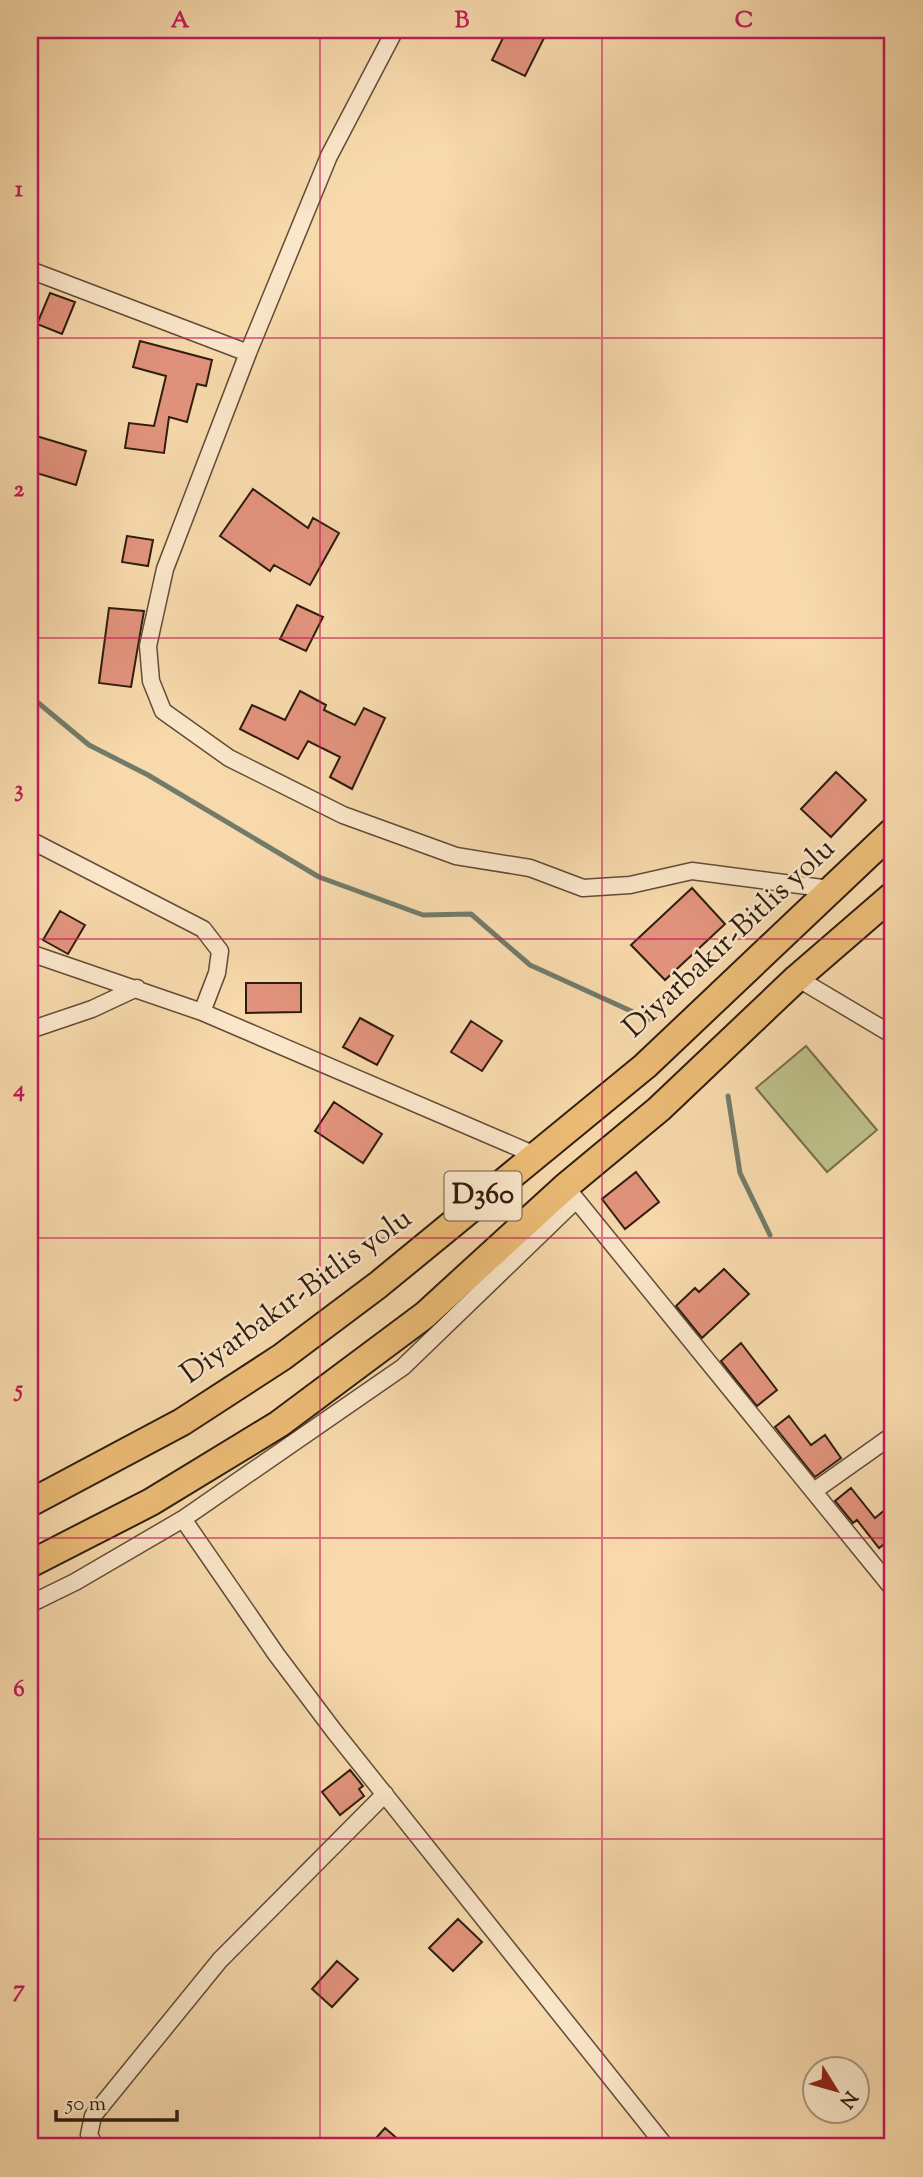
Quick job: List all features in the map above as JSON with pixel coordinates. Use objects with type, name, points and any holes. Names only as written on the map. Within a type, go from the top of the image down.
[{"type":"highway","name":"Diyarbakır-Bitlis yolu","points":[[30,1503],[182,1422],[282,1357],[378,1285],[533,1154],[645,1066],[893,831]]},
{"type":"highway","name":"D360","points":[[30,1564],[151,1502],[279,1424],[425,1315],[570,1193],[797,978],[893,895]]},
{"type":"street","points":[[395,30],[329,156],[248,353],[165,569],[148,646],[151,681],[163,711],[229,758],[342,815],[456,856],[530,868],[583,888],[630,885],[692,871],[830,889]]},
{"type":"street","points":[[30,270],[248,353]]},
{"type":"street","points":[[30,840],[203,929],[220,951],[217,973],[202,1012]]},
{"type":"street","points":[[30,953],[202,1012],[533,1154]]},
{"type":"street","points":[[797,978],[893,1035]]},
{"type":"street","points":[[30,1030],[92,1009],[137,988]]},
{"type":"street","points":[[30,1604],[75,1582],[183,1519],[403,1367],[570,1193],[893,1589]]},
{"type":"street","points":[[814,1491],[893,1434]]},
{"type":"street","points":[[183,1519],[276,1654],[666,2147]]},
{"type":"street","points":[[96,2147],[89,2135],[93,2116],[212,1969],[385,1794]]},
{"type":"green space","points":[[806,1046],[877,1130],[827,1172],[756,1088]]},
{"type":"building","points":[[507,30],[548,30],[525,76],[492,60]]},
{"type":"building","points":[[50,293],[75,302],[62,334],[37,324]]},
{"type":"building","points":[[140,341],[212,360],[206,386],[197,384],[187,422],[169,417],[164,453],[125,448],[129,423],[154,426],[166,376],[133,367]]},
{"type":"building","points":[[33,435],[86,451],[76,485],[30,471]]},
{"type":"building","points":[[253,489],[308,528],[313,518],[339,533],[310,585],[274,565],[270,571],[220,536]]},
{"type":"building","points":[[127,536],[153,540],[148,566],[122,562]]},
{"type":"building","points":[[297,605],[323,617],[306,651],[280,639]]},
{"type":"building","points":[[109,608],[144,611],[131,687],[99,683]]},
{"type":"building","points":[[300,691],[326,705],[324,710],[355,725],[364,708],[385,718],[352,789],[330,777],[340,757],[308,741],[298,759],[240,729],[252,705],[285,720]]},
{"type":"building","points":[[836,772],[866,800],[831,837],[801,809]]},
{"type":"building","points":[[692,888],[725,924],[665,980],[631,945]]},
{"type":"building","points":[[60,911],[85,925],[68,954],[43,940]]},
{"type":"building","points":[[246,983],[301,983],[301,1012],[246,1013]]},
{"type":"building","points":[[360,1018],[393,1036],[377,1065],[343,1047]]},
{"type":"building","points":[[471,1021],[502,1041],[482,1071],[451,1052]]},
{"type":"building","points":[[334,1102],[382,1134],[363,1163],[315,1131]]},
{"type":"building","points":[[636,1172],[659,1202],[625,1229],[602,1199]]},
{"type":"building","points":[[724,1269],[749,1294],[702,1338],[676,1306],[695,1288],[699,1292]]},
{"type":"building","points":[[741,1343],[777,1390],[757,1406],[721,1361]]},
{"type":"building","points":[[789,1416],[811,1445],[825,1435],[841,1458],[815,1477],[775,1427]]},
{"type":"building","points":[[851,1488],[875,1518],[886,1509],[893,1519],[893,1537],[879,1548],[857,1520],[853,1523],[835,1501]]},
{"type":"building","points":[[350,1770],[363,1786],[359,1789],[364,1796],[340,1815],[322,1792]]},
{"type":"building","points":[[458,1919],[482,1942],[453,1971],[429,1948]]},
{"type":"building","points":[[337,1961],[358,1979],[332,2007],[312,1989]]},
{"type":"building","points":[[385,2128],[407,2147],[368,2147]]},
{"type":"waterway","points":[[30,696],[89,745],[148,775],[319,877],[423,915],[471,914],[530,965],[653,1021]]},
{"type":"waterway","points":[[728,1096],[740,1173],[770,1235]]}]
